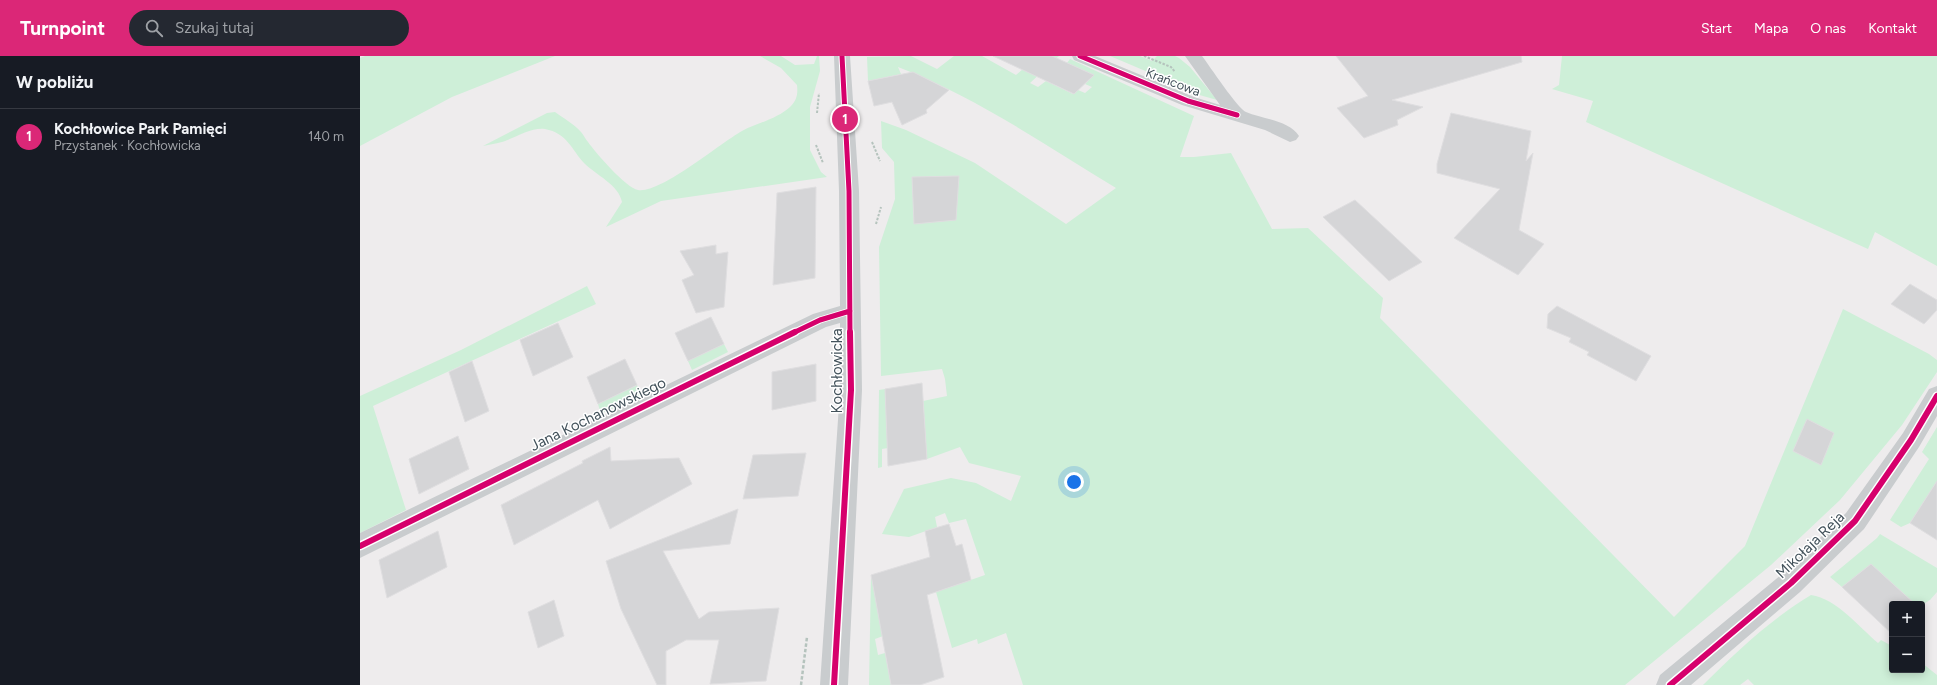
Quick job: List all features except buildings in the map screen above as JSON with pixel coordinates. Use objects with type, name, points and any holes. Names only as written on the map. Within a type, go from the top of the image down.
[{"type":"street","name":"Kochłowicka","points":[[834,685],[851,390],[849,191],[842,56]]},
{"type":"street","name":"Krańcowa","points":[[1080,56],[1188,101],[1237,114],[1272,126],[1290,136]]},
{"type":"street","points":[[1193,56],[1237,114]]},
{"type":"street","name":"Jana Kochanowskiego","points":[[360,546],[820,320],[850,311]]},
{"type":"street","name":"Mikołaja Reja","points":[[1670,685],[1791,583],[1855,521],[1911,440],[1937,396]]},
{"type":"green space","points":[[365,56],[555,56],[452,97],[360,146],[360,58]]},
{"type":"green space","points":[[760,56],[781,56],[795,65],[814,64],[817,56],[819,56],[820,71],[810,107],[810,150],[821,172],[827,177],[661,201],[606,227],[622,202],[620,196],[612,185],[584,163],[559,134],[545,129],[539,129],[498,143],[483,146],[547,113],[555,112],[582,133],[604,161],[626,183],[638,190],[648,189],[675,177],[742,131],[779,115],[790,107],[796,97],[797,85],[781,68]]},
{"type":"green space","points":[[911,56],[937,69],[954,56],[982,56],[1016,75],[1038,56],[1059,56],[1030,83],[1038,87],[1046,81],[1073,94],[1078,90],[1085,93],[1092,87],[1085,84],[1094,75],[1067,63],[1070,59],[1194,116],[1180,157],[1231,153],[1272,229],[1308,228],[1383,298],[1380,318],[1674,617],[1745,546],[1843,309],[1929,354],[1937,360],[1937,372],[1902,425],[1840,500],[1771,565],[1625,685],[1023,685],[1006,633],[978,644],[977,639],[952,648],[936,592],[985,575],[966,519],[949,523],[945,513],[935,517],[937,527],[909,537],[882,534],[904,489],[951,478],[976,483],[1011,501],[1021,476],[969,463],[960,447],[927,459],[923,401],[947,396],[942,369],[881,376],[879,247],[895,199],[894,162],[882,148],[881,121],[906,130],[975,163],[1066,224],[1116,188],[983,107],[927,79],[898,67],[901,74],[868,81],[867,57]]},
{"type":"green space","points":[[1110,56],[1140,56],[1152,61],[1157,56],[1175,56],[1190,67],[1217,100],[1182,90],[1162,78]]},
{"type":"green space","points":[[1562,56],[1937,56],[1937,266],[1875,232],[1868,249],[1586,122],[1593,101],[1552,89],[1559,85]]},
{"type":"green space","points":[[587,286],[596,304],[373,406],[406,510],[360,533],[360,396],[461,350]]},
{"type":"green space","points":[[724,344],[728,352],[692,370],[688,361]]},
{"type":"green space","points":[[637,385],[641,395],[601,414],[598,404]]},
{"type":"green space","points":[[885,389],[888,448],[882,449],[882,467],[878,468],[879,390]]},
{"type":"green space","points":[[1937,427],[1937,500],[1928,495],[1910,523],[1901,527],[1890,520],[1929,459],[1922,452]]},
{"type":"green space","points":[[1880,534],[1937,568],[1937,592],[1930,600],[1925,603],[1925,601],[1912,601],[1871,564],[1842,587],[1830,577]]},
{"type":"green space","points":[[871,575],[883,636],[875,639],[878,655],[885,653],[891,685],[869,685]]},
{"type":"green space","points":[[1811,595],[1830,602],[1847,614],[1878,643],[1881,640],[1889,644],[1889,673],[1925,673],[1925,665],[1937,675],[1937,685],[1754,685],[1748,679],[1740,685],[1703,685],[1754,637],[1796,604]]},
{"type":"cycle path","points":[[834,685],[851,390],[849,191],[842,56]]},
{"type":"cycle path","points":[[1080,56],[1188,101],[1237,115]]},
{"type":"cycle path","points":[[360,546],[820,320],[850,311]]},
{"type":"cycle path","points":[[1670,685],[1791,583],[1855,521],[1911,440],[1937,396]]},
{"type":"place","name":"Kochłowice Park Pamięci","points":[[845,119]]}]
